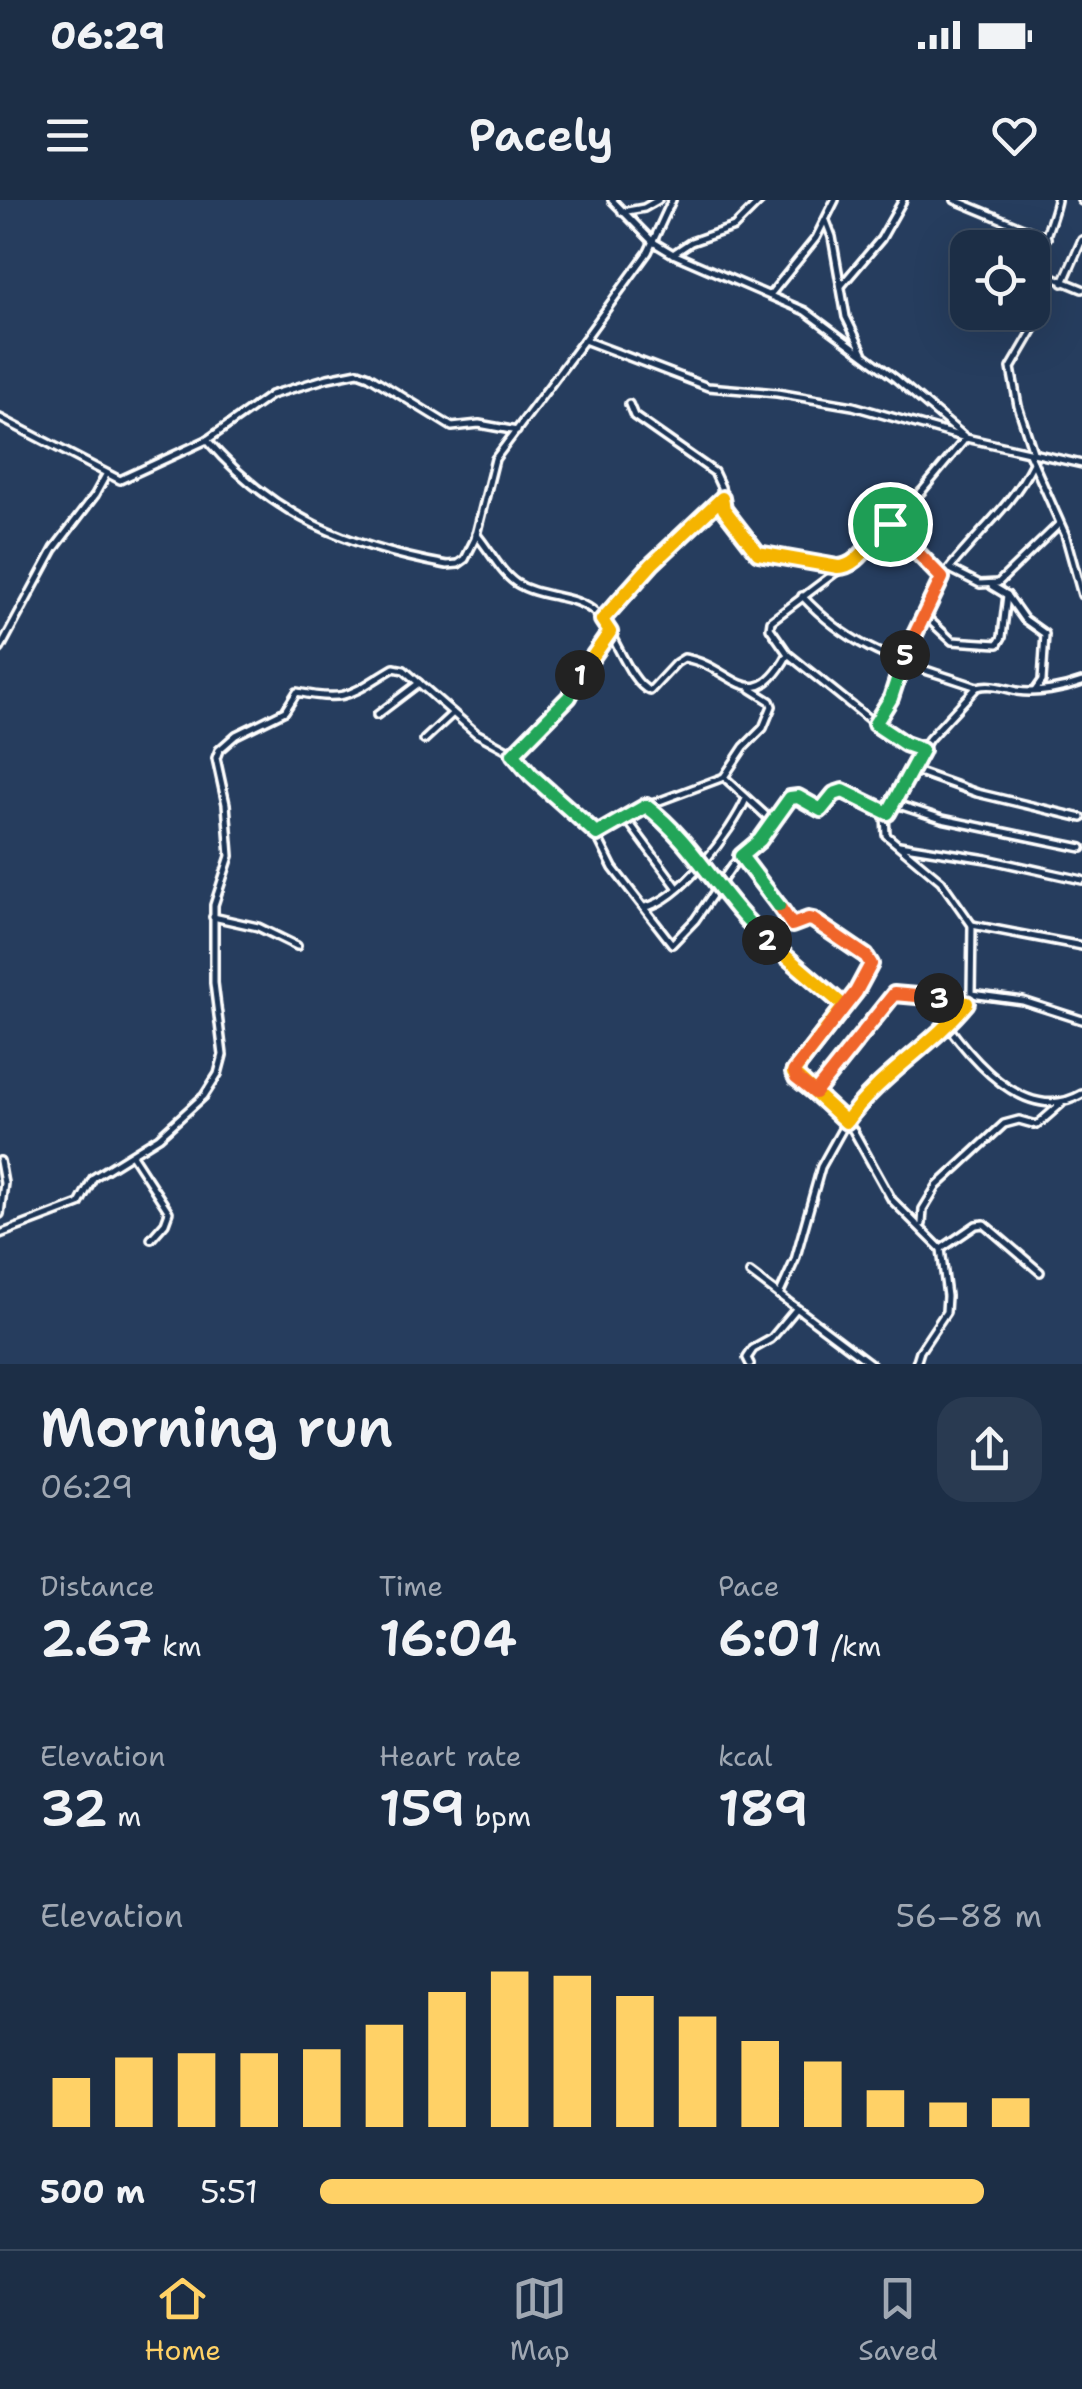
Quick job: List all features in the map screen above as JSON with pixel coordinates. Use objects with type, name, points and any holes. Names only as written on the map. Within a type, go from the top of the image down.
[{"type":"street","points":[[612,200],[654,242],[673,254],[805,310],[966,438]]},
{"type":"street","points":[[622,212],[644,208],[658,200]]},
{"type":"street","points":[[207,440],[222,458],[298,518],[367,545],[438,563],[458,564],[476,534],[495,459],[654,242],[672,200]]},
{"type":"street","points":[[673,254],[691,242],[734,227],[761,200]]},
{"type":"street","points":[[770,295],[826,221],[835,200]]},
{"type":"street","points":[[840,286],[880,238],[903,200]]},
{"type":"street","points":[[955,200],[1028,230]]},
{"type":"street","points":[[1049,230],[1057,200]]},
{"type":"street","points":[[826,221],[850,327],[864,355]]},
{"type":"street","points":[[1063,283],[1082,240]]},
{"type":"street","points":[[1050,277],[1082,290]]},
{"type":"street","points":[[1034,330],[1012,368],[1018,406],[1032,463],[1060,522],[1082,595]]},
{"type":"street","points":[[584,340],[708,387],[778,393],[854,406],[966,438],[1082,464]]},
{"type":"street","points":[[0,418],[106,474],[126,479],[207,440],[271,395],[358,372],[452,426],[479,424],[516,431]]},
{"type":"street","points":[[630,404],[634,416],[714,472],[720,481],[724,509],[758,553],[843,568]]},
{"type":"street","points":[[922,750],[875,724],[788,654],[770,624],[802,596],[856,560],[966,438]]},
{"type":"street","points":[[875,724],[891,698],[923,614],[942,578],[1010,499],[1032,463]]},
{"type":"street","points":[[0,649],[54,549],[106,474]]},
{"type":"street","points":[[602,620],[665,550],[722,498]]},
{"type":"street","points":[[991,586],[1011,572],[1060,522]]},
{"type":"street","points":[[890,524],[942,578]]},
{"type":"street","points":[[476,534],[519,585],[581,603],[602,620],[645,690],[655,688],[684,658],[714,668],[770,701],[771,710],[763,728],[744,747],[724,778],[646,806],[597,834]]},
{"type":"street","points":[[950,569],[1007,596],[1024,619],[1045,634],[1042,681],[1035,690]]},
{"type":"street","points":[[802,596],[840,632],[902,664],[977,687],[1062,689],[1082,682]]},
{"type":"street","points":[[923,614],[952,641],[998,644],[1007,596]]},
{"type":"street","points":[[513,754],[569,697],[577,678],[610,632]]},
{"type":"street","points":[[751,689],[774,674],[788,654]]},
{"type":"street","points":[[0,1234],[79,1204],[94,1178],[132,1155],[194,1106],[212,1086],[222,1065],[214,983],[213,917],[230,856],[226,804],[216,766],[219,750],[247,728],[285,711],[297,692],[338,698],[400,667],[483,738],[513,754],[597,834],[612,868],[672,944],[695,920],[741,856],[760,840],[794,797],[821,810],[834,794],[843,791],[885,814]]},
{"type":"street","points":[[378,715],[419,683]]},
{"type":"street","points":[[885,814],[890,812],[922,750],[977,687]]},
{"type":"street","points":[[424,740],[453,713]]},
{"type":"street","points":[[910,769],[977,793],[1082,818]]},
{"type":"street","points":[[724,778],[773,822]]},
{"type":"street","points":[[643,908],[659,903],[700,864],[732,828],[746,799]]},
{"type":"street","points":[[893,802],[942,819],[1082,848]]},
{"type":"street","points":[[646,806],[673,829],[752,928],[844,1006]]},
{"type":"street","points":[[778,1295],[794,1260],[821,1167],[846,1122],[877,1086],[947,1026],[971,994],[972,925],[941,880],[896,845],[884,828],[885,814]]},
{"type":"street","points":[[625,818],[677,887]]},
{"type":"street","points":[[896,845],[987,859],[1082,880]]},
{"type":"street","points":[[741,856],[792,925],[813,920],[870,960],[868,972],[794,1071],[796,1078],[846,1122],[860,1139],[892,1200],[941,1249],[948,1296],[946,1312],[920,1351],[916,1364]]},
{"type":"street","points":[[213,917],[258,927],[297,946]]},
{"type":"street","points":[[972,925],[1082,946]]},
{"type":"street","points":[[815,1093],[894,994],[967,1003]]},
{"type":"street","points":[[971,994],[1023,1001],[1082,1020]]},
{"type":"street","points":[[947,1026],[980,1064],[1015,1092],[1040,1104],[1061,1104]]},
{"type":"street","points":[[922,1227],[926,1204],[937,1186],[1008,1122],[1019,1120],[1034,1126],[1082,1091]]},
{"type":"street","points":[[132,1155],[169,1212],[152,1238]]},
{"type":"street","points":[[0,1162],[4,1182],[0,1214]]},
{"type":"street","points":[[941,1249],[982,1223],[1040,1272]]},
{"type":"street","points":[[750,1273],[871,1364]]},
{"type":"street","points":[[750,1364],[746,1358],[749,1352],[772,1339],[796,1309]]},
{"type":"route","points":[[890,524],[856,560],[847,567],[838,567],[761,555],[727,514],[722,498],[678,537],[602,620],[610,632],[577,678],[569,697],[513,754],[597,834],[646,806],[673,829],[741,917],[844,1006],[793,1073],[796,1078],[815,1093],[846,1122],[877,1086],[947,1026],[967,1003],[894,994],[815,1093],[802,1084],[796,1078],[794,1076],[793,1073],[795,1067],[844,1006],[856,992],[870,960],[813,920],[792,925],[741,856],[768,832],[790,798],[798,797],[821,810],[834,794],[843,791],[883,814],[890,812],[922,750],[875,724],[891,698],[928,602],[942,578],[890,524]]}]
